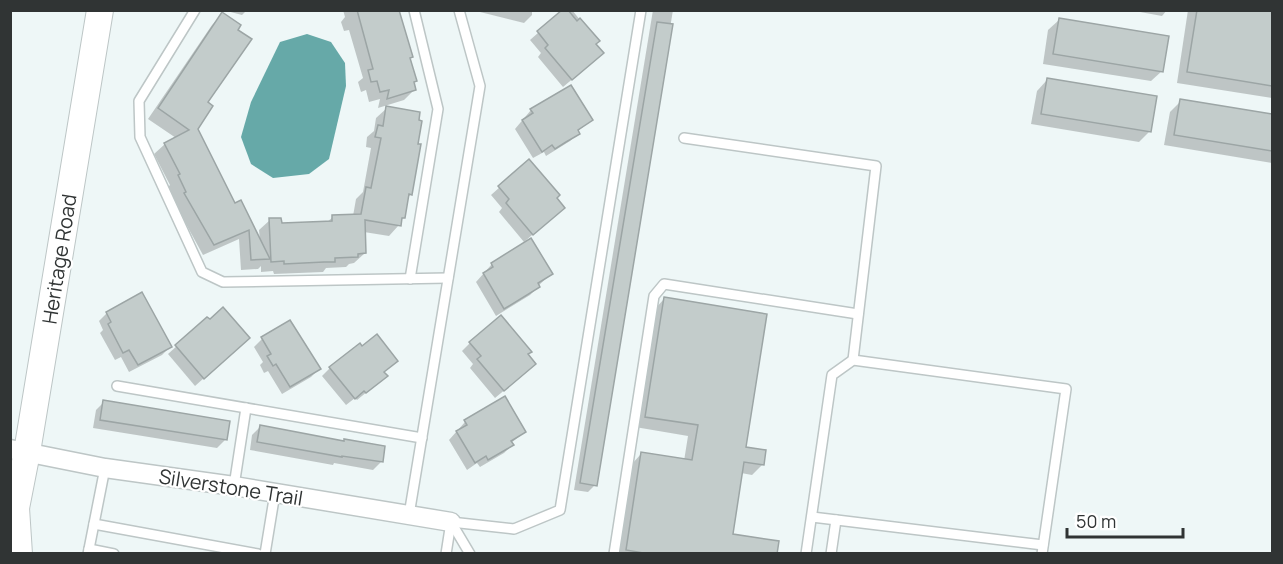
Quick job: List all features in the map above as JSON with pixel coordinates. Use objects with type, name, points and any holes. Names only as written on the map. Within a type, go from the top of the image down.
[{"type":"main road","name":"Heritage Road","points":[[19,554],[13,515],[19,450],[100,10]]},
{"type":"street","name":"Silverstone Trail","points":[[19,450],[105,468],[234,486],[451,522]]},
{"type":"lane","points":[[195,10],[139,101],[140,137],[201,272],[222,282],[448,278]]},
{"type":"lane","points":[[410,279],[438,109],[414,10]]},
{"type":"lane","points":[[409,515],[480,86],[459,10]]},
{"type":"lane","points":[[451,522],[514,529],[560,510],[641,10]]},
{"type":"lane","points":[[684,138],[876,166],[853,360]]},
{"type":"lane","points":[[614,554],[654,296],[664,284],[858,314]]},
{"type":"lane","points":[[806,554],[832,375],[853,360],[1066,389],[1042,549],[812,517]]},
{"type":"lane","points":[[117,386],[422,438]]},
{"type":"lane","points":[[234,486],[246,408]]},
{"type":"lane","points":[[105,468],[89,551],[114,554]]},
{"type":"lane","points":[[265,554],[275,493]]},
{"type":"lane","points":[[831,554],[836,520]]},
{"type":"lane","points":[[446,554],[451,522]]},
{"type":"lane","points":[[451,522],[470,554]]},
{"type":"lane","points":[[94,524],[258,554]]},
{"type":"water","points":[[307,34],[331,42],[345,63],[346,86],[329,159],[309,174],[273,178],[251,164],[241,137],[251,102],[280,42]]},
{"type":"building","points":[[357,10],[399,10],[413,57],[410,58],[417,81],[414,82],[416,90],[387,99],[389,90],[380,92],[377,81],[371,82],[368,70],[373,69]]},
{"type":"building","points":[[562,10],[568,10],[577,21],[580,18],[600,41],[596,44],[604,53],[572,80],[545,48],[548,45],[537,31]]},
{"type":"building","points":[[1197,10],[1272,10],[1272,86],[1187,72]]},
{"type":"building","points":[[222,12],[241,25],[238,30],[252,39],[208,102],[213,106],[198,129],[235,203],[241,200],[270,259],[251,260],[249,230],[214,245],[184,193],[186,192],[178,175],[180,174],[164,143],[189,130],[158,108]]},
{"type":"building","points":[[1059,18],[1169,36],[1163,72],[1053,54]]},
{"type":"building","points":[[657,22],[673,24],[597,486],[580,483]]},
{"type":"building","points":[[1047,78],[1157,96],[1151,132],[1041,114]]},
{"type":"building","points":[[571,85],[593,120],[578,130],[580,134],[555,149],[552,145],[542,152],[522,120],[533,113],[530,109]]},
{"type":"building","points":[[1180,99],[1272,114],[1272,151],[1174,135]]},
{"type":"building","points":[[386,106],[420,112],[419,120],[422,121],[418,144],[421,144],[412,195],[409,194],[405,218],[402,218],[401,226],[365,220],[366,253],[358,254],[358,257],[335,258],[335,262],[284,264],[284,261],[271,262],[269,218],[281,218],[282,223],[332,221],[332,215],[361,214],[366,187],[371,188],[381,138],[375,137],[378,125],[383,126]]},
{"type":"building","points":[[529,159],[560,195],[557,198],[565,208],[533,235],[506,203],[509,199],[498,186]]},
{"type":"building","points":[[531,238],[553,274],[538,283],[540,287],[504,309],[483,273],[493,267],[491,263]]},
{"type":"building","points":[[142,292],[172,347],[138,365],[129,350],[123,353],[108,324],[111,322],[106,312]]},
{"type":"building","points":[[664,297],[767,314],[746,447],[766,450],[764,465],[744,462],[733,534],[779,541],[777,554],[649,554],[626,550],[641,452],[692,460],[698,425],[645,417]]},
{"type":"building","points":[[223,307],[250,338],[204,379],[175,345],[207,317],[210,319]]},
{"type":"building","points":[[501,315],[532,352],[528,354],[536,364],[504,391],[477,359],[481,356],[469,342]]},
{"type":"building","points":[[290,320],[321,369],[290,387],[276,364],[273,366],[267,356],[271,354],[261,337]]},
{"type":"building","points":[[377,334],[398,361],[384,372],[388,376],[355,399],[329,367],[360,343],[362,346]]},
{"type":"building","points":[[505,396],[526,432],[511,441],[514,445],[488,460],[486,456],[475,463],[456,431],[467,425],[464,420]]},
{"type":"building","points":[[103,400],[230,421],[227,440],[100,420]]},
{"type":"building","points":[[260,425],[344,441],[344,439],[385,446],[383,462],[257,442]]}]
